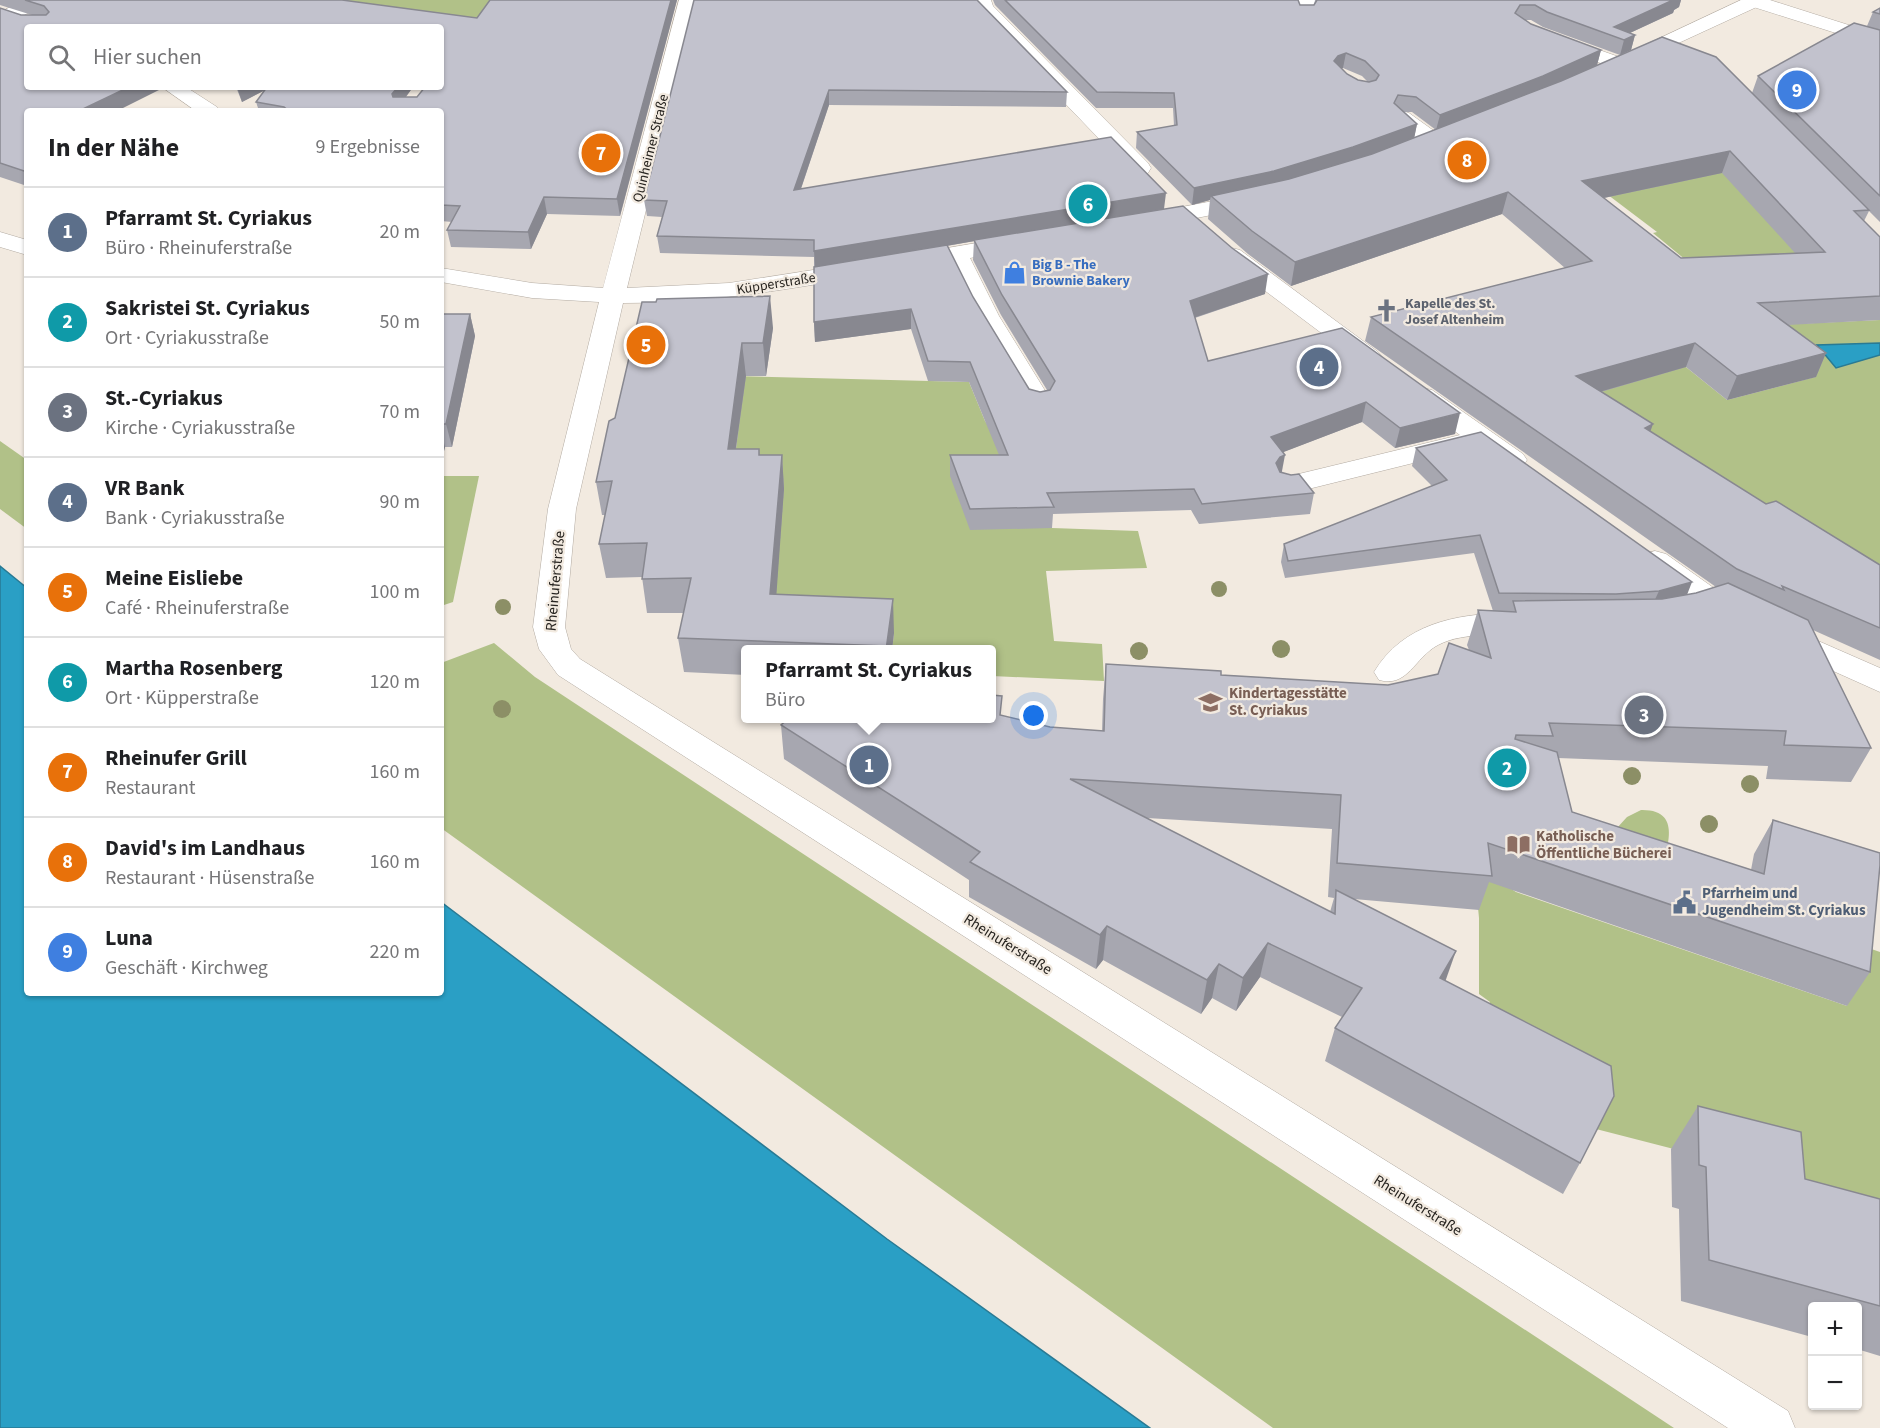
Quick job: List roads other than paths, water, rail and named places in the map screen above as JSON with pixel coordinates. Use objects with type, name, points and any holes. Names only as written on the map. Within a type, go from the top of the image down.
[{"type":"street","points":[[13,20],[37,0]]},
{"type":"street","name":"Quinheimer Straße","points":[[613,296],[688,0]]},
{"type":"street","points":[[982,0],[984,8],[1154,182]]},
{"type":"street","points":[[1599,74],[1664,45],[1753,0],[1880,41]]},
{"type":"street","points":[[1535,33],[1620,64]]},
{"type":"street","points":[[1664,45],[1692,57]]},
{"type":"street","points":[[177,90],[205,108]]},
{"type":"street","points":[[1402,117],[1433,141]]},
{"type":"street","points":[[1412,150],[1454,134]]},
{"type":"street","points":[[1128,224],[1178,206],[1277,195]]},
{"type":"street","points":[[1178,206],[1239,261],[1530,472]]},
{"type":"street","points":[[0,239],[24,247]]},
{"type":"street","name":"Küpperstraße","points":[[444,276],[484,285],[537,292],[613,296],[687,294],[756,287],[1035,240]]},
{"type":"street","points":[[955,254],[987,316],[1039,402]]},
{"type":"street","name":"Rheinuferstraße","points":[[613,296],[562,509],[549,627],[552,644],[559,657],[579,673],[1771,1428]]},
{"type":"street","points":[[1288,485],[1482,438]]},
{"type":"street","points":[[1637,548],[1714,603],[1880,681]]},
{"type":"street","points":[[1681,616],[1692,614],[1714,603]]},
{"type":"street","points":[[1390,672],[1408,652],[1432,635],[1486,623],[1544,624]]},
{"type":"water","points":[[1880,343],[1880,355],[1836,368],[1817,345]]},
{"type":"water","points":[[0,566],[24,586],[24,996],[444,996],[444,904],[887,1239],[1150,1428],[0,1428]]},
{"type":"place","name":"Luna","points":[[1797,90]]},
{"type":"place","name":"Rheinufer Grill","points":[[601,153]]},
{"type":"place","name":"David's im Landhaus","points":[[1467,160]]},
{"type":"place","name":"Martha Rosenberg","points":[[1088,204]]},
{"type":"place","name":"Big B - The Brownie Bakery","points":[[1014,272]]},
{"type":"place","name":"Kapelle des St. Josef Altenheim","points":[[1387,311]]},
{"type":"place","name":"Meine Eisliebe","points":[[646,345]]},
{"type":"place","name":"VR Bank","points":[[1319,367]]},
{"type":"place","name":"Kindertagesstätte St. Cyriakus","points":[[1211,702]]},
{"type":"place","name":"St.-Cyriakus","points":[[1644,715]]},
{"type":"place","name":"Pfarramt St. Cyriakus","points":[[869,765]]},
{"type":"place","name":"Sakristei St. Cyriakus","points":[[1507,768]]},
{"type":"place","name":"Katholische Öffentliche Bücherei","points":[[1518,845]]},
{"type":"place","name":"Pfarrheim und Jugendheim St. Cyriakus","points":[[1684,902]]}]
